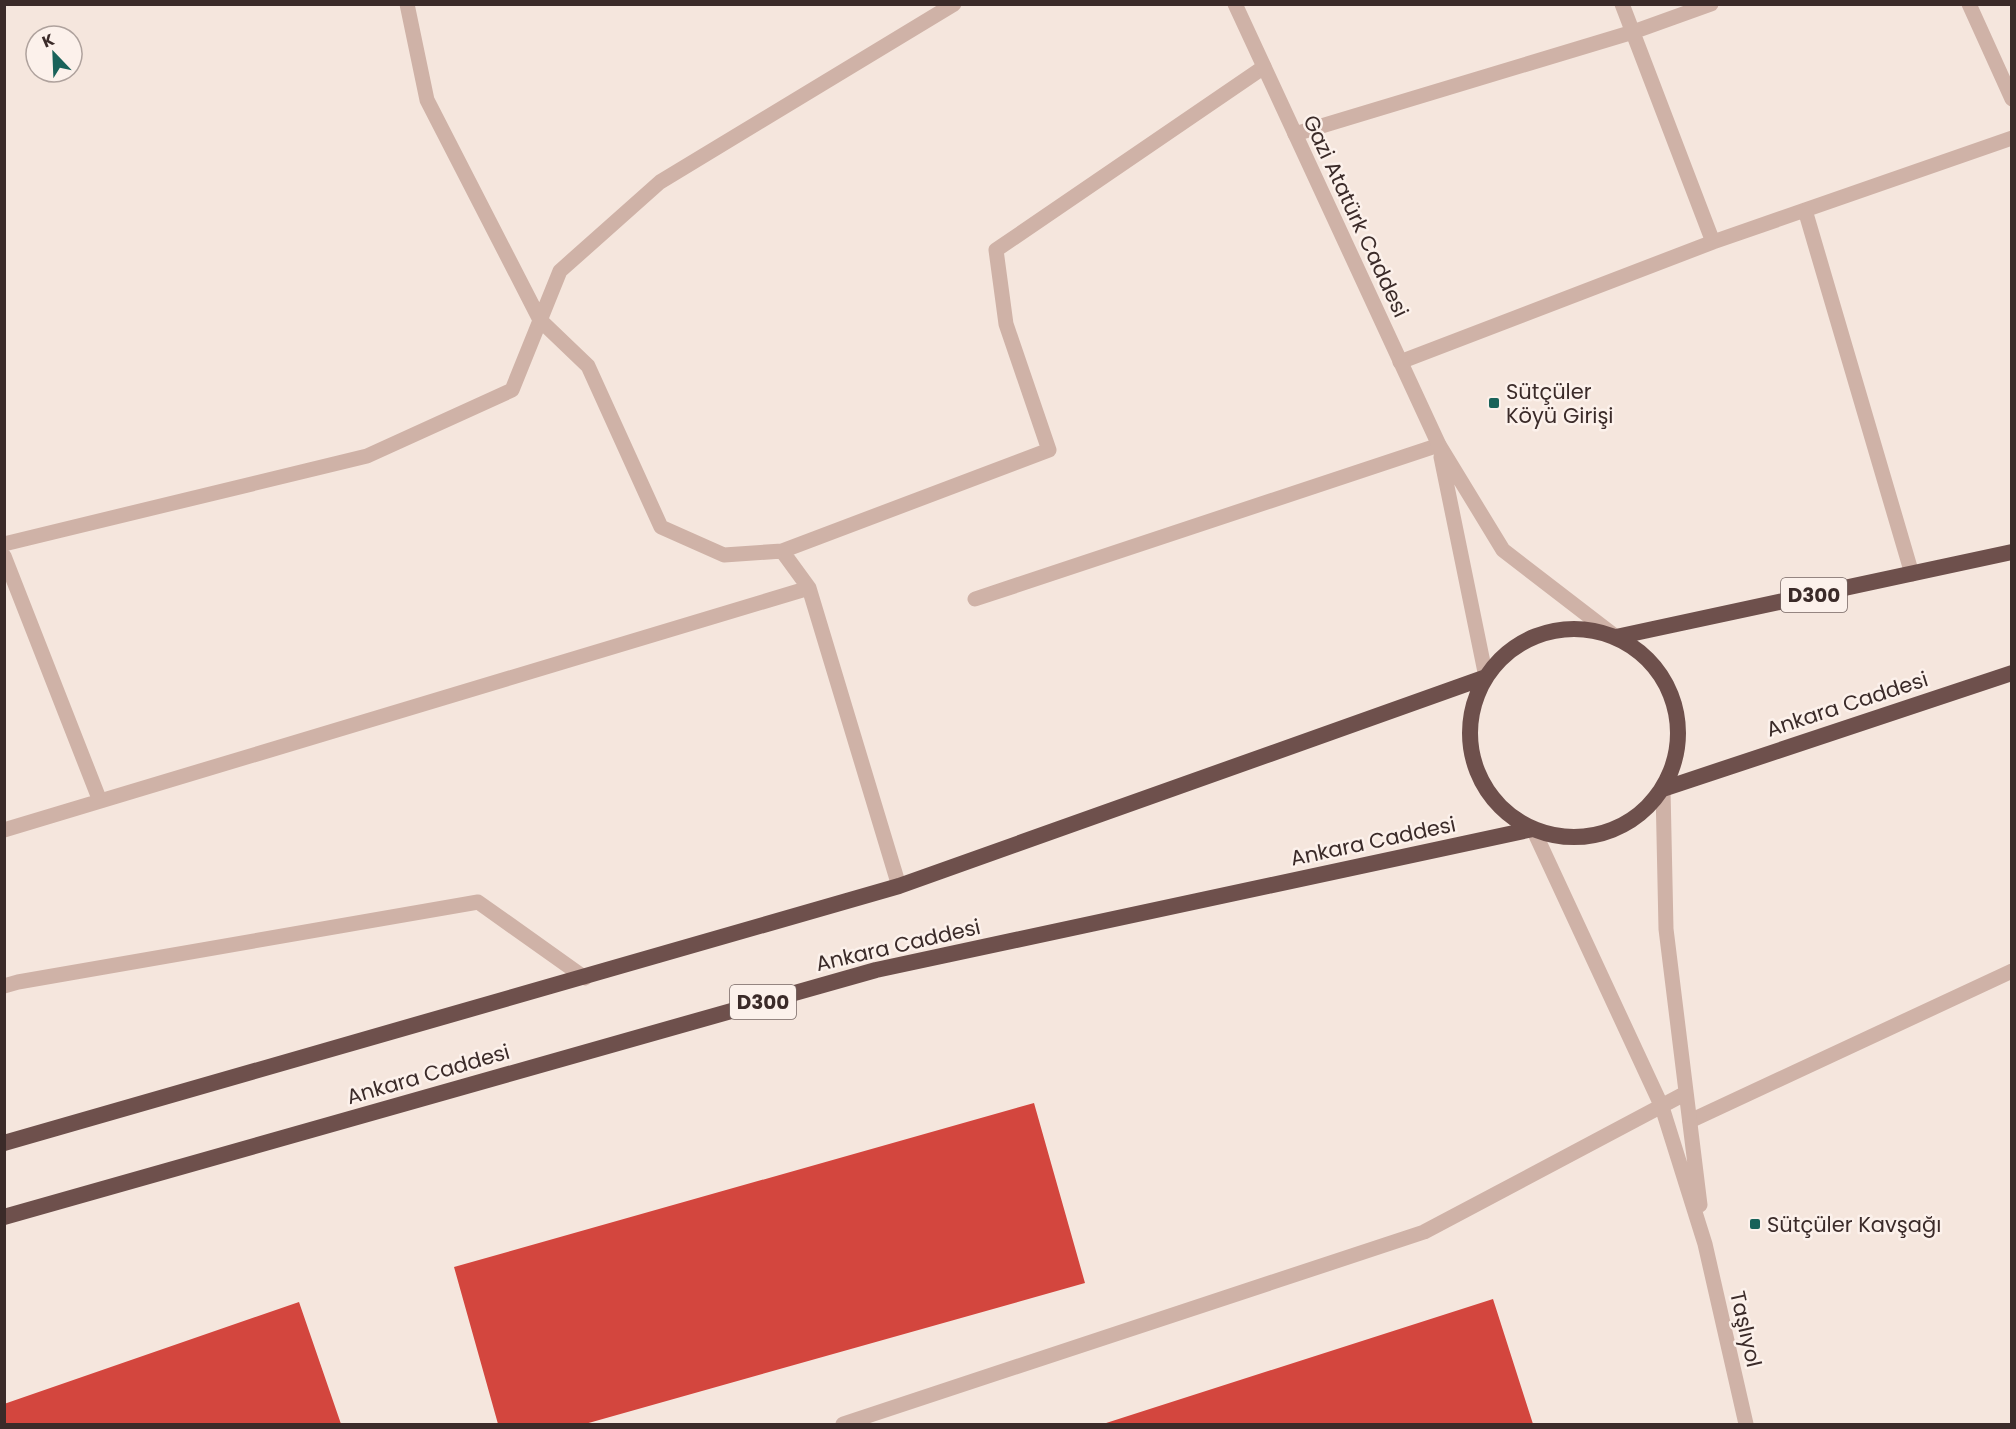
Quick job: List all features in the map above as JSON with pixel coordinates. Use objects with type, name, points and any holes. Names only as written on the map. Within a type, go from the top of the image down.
[{"type":"highway","name":"Ankara Caddesi","points":[[1616,637],[2012,552]]},
{"type":"highway","name":"Ankara Caddesi","points":[[1588,629],[1616,637],[1646,657],[1668,686],[1678,720],[1677,756],[1663,789],[1644,811],[1619,828],[1591,836],[1561,837],[1533,829],[1503,810],[1486,788],[1481,781],[1470,746],[1472,711],[1486,677],[1505,655],[1530,639],[1558,630],[1588,629]]},
{"type":"highway","name":"Ankara Caddesi","points":[[1663,789],[2012,673]]},
{"type":"highway","name":"Ankara Caddesi","points":[[4,1143],[899,886],[1486,677]]},
{"type":"highway","name":"Ankara Caddesi","points":[[4,1217],[876,970],[1533,829]]},
{"type":"street","points":[[407,4],[428,100],[540,320],[588,366],[661,527],[724,555],[782,551],[1049,450],[1006,324],[996,250],[1264,67]]},
{"type":"street","points":[[4,544],[367,456],[512,390],[560,271],[660,182],[954,4]]},
{"type":"street","name":"Gazi Atatürk Caddesi","points":[[1236,4],[1439,445]]},
{"type":"street","points":[[1622,4],[1713,242]]},
{"type":"street","points":[[1295,134],[1633,32],[1711,4]]},
{"type":"street","points":[[1969,4],[2012,99]]},
{"type":"street","points":[[1400,362],[1713,242],[2012,138]]},
{"type":"street","points":[[1805,210],[1912,574]]},
{"type":"street","points":[[975,600],[1439,445]]},
{"type":"street","points":[[1439,445],[1503,550],[1616,637]]},
{"type":"street","points":[[1439,445],[1486,677]]},
{"type":"street","points":[[782,551],[809,588],[899,886]]},
{"type":"street","points":[[4,556],[100,801]]},
{"type":"street","points":[[4,830],[809,588]]},
{"type":"street","points":[[1663,789],[1666,929],[1705,1244]]},
{"type":"street","points":[[1533,829],[1662,1107],[1705,1244]]},
{"type":"street","points":[[4,986],[478,902],[585,978]]},
{"type":"street","points":[[1689,1121],[2012,971]]},
{"type":"street","points":[[843,1425],[1424,1232],[1686,1093]]},
{"type":"street","name":"Taşlıyol","points":[[1705,1244],[1746,1425]]},
{"type":"building","points":[[1034,1103],[1085,1283],[585,1424],[498,1424],[454,1267]]},
{"type":"building","points":[[1493,1299],[1533,1424],[1103,1424]]},
{"type":"building","points":[[299,1302],[341,1424],[4,1424],[4,1404]]},
{"type":"place","name":"Sütçüler Köyü Girişi","points":[[1494,403]]},
{"type":"place","name":"Sütçüler Kavşağı","points":[[1755,1224]]}]
